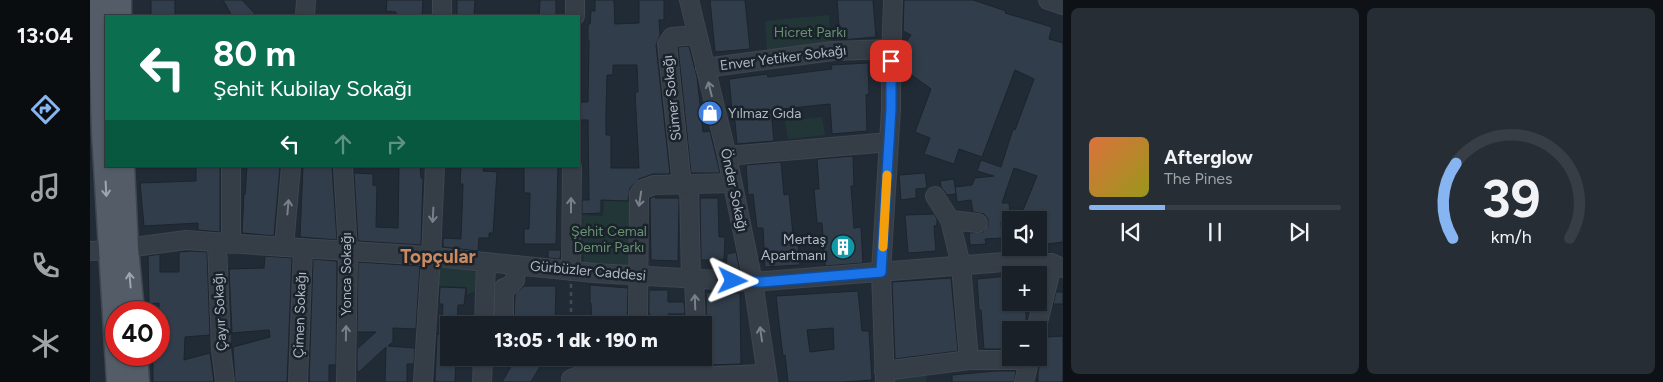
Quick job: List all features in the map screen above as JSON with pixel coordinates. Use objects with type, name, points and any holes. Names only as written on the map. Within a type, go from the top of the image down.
[{"type":"main road","points":[[99,0],[103,132],[118,382]]},
{"type":"main road","points":[[120,0],[120,15]]},
{"type":"main road","points":[[123,167],[109,250],[129,301]]},
{"type":"main road","points":[[137,366],[138,382]]},
{"type":"street","points":[[305,15],[306,0]]},
{"type":"street","points":[[442,0],[442,15]]},
{"type":"street","points":[[575,0],[575,15]]},
{"type":"street","name":"Önder Sokağı","points":[[689,0],[727,156],[753,282],[767,378]]},
{"type":"street","points":[[893,0],[891,109],[881,272],[884,376],[969,360],[1002,359]]},
{"type":"street","points":[[1048,0],[1063,5]]},
{"type":"street","name":"Sümer Sokağı","points":[[695,316],[685,185],[667,44],[672,37],[697,35]]},
{"type":"street","name":"Enver Yetiker Sokağı","points":[[705,68],[833,51],[891,48]]},
{"type":"street","points":[[727,156],[889,142]]},
{"type":"street","name":"Çayır Sokağı","points":[[225,382],[221,350],[224,243],[231,167]]},
{"type":"street","points":[[284,247],[291,167]]},
{"type":"street","name":"Yonca Sokağı","points":[[343,167],[348,252],[346,382]]},
{"type":"street","points":[[423,382],[435,167]]},
{"type":"street","points":[[571,271],[572,167]]},
{"type":"street","points":[[638,316],[639,194],[646,187],[732,183]]},
{"type":"street","points":[[935,196],[950,220],[961,265],[969,360]]},
{"type":"street","points":[[950,220],[978,223]]},
{"type":"street","name":"Gürbüzler Caddesi","points":[[109,250],[186,240],[431,257],[638,276],[753,282],[1004,262],[1059,263]]},
{"type":"street","name":"Çimen Sokağı","points":[[298,382],[303,248]]},
{"type":"street","points":[[484,316],[486,262]]},
{"type":"street","points":[[1038,321],[1050,274],[1059,263]]},
{"type":"street","points":[[504,316],[504,288],[515,280],[516,265]]},
{"type":"street","points":[[482,382],[483,366]]},
{"type":"street","points":[[638,366],[638,376]]},
{"type":"street","points":[[701,366],[708,378]]},
{"type":"street","points":[[1024,382],[1028,366]]},
{"type":"street","points":[[570,381],[581,375],[638,376],[659,379],[767,378]]},
{"type":"path","points":[[571,271],[571,316]]},
{"type":"green space","name":"Hicret Parkı","points":[[829,15],[831,44],[767,50],[765,21]]},
{"type":"green space","points":[[822,117],[825,135],[788,139],[785,121]]},
{"type":"green space","name":"Şehit Cemal Demir Parkı","points":[[604,201],[634,202],[633,266],[584,262],[582,215],[603,216]]},
{"type":"green space","points":[[437,267],[477,272],[476,291],[467,294],[467,287],[438,286]]},
{"type":"green space","points":[[926,373],[926,382],[892,382],[892,377]]},
{"type":"building","points":[[151,0],[175,0],[175,15],[151,15]]},
{"type":"building","points":[[223,0],[242,0],[256,15],[231,15]]},
{"type":"building","points":[[387,0],[423,0],[422,15],[396,15],[396,12],[386,11]]},
{"type":"building","points":[[457,0],[475,0],[474,15],[457,15]]},
{"type":"building","points":[[540,0],[556,0],[556,15],[539,15]]},
{"type":"building","points":[[595,0],[614,0],[615,24],[639,23],[639,0],[664,0],[664,20],[659,20],[660,35],[656,45],[670,174],[653,174],[639,179],[630,188],[628,201],[601,200],[601,213],[582,214],[582,200],[589,200],[588,120],[580,120],[580,102],[588,102],[588,24],[590,24],[591,11],[595,11]],"holes":[[[613,65],[637,65],[638,92],[635,92],[639,168],[611,168],[611,135],[606,135],[607,75],[613,75]]]},
{"type":"building","points":[[710,0],[745,0],[750,49],[715,52]]},
{"type":"building","points":[[837,0],[873,0],[876,37],[840,40]]},
{"type":"building","points":[[904,0],[973,0],[1006,11],[1005,13],[1052,27],[1049,39],[1063,43],[1063,242],[1047,244],[1047,211],[1023,211],[1037,176],[1014,168],[1002,203],[1009,203],[1010,211],[1002,211],[1002,238],[985,239],[986,244],[970,245],[969,233],[983,232],[988,225],[988,219],[984,214],[973,212],[971,200],[957,202],[955,187],[972,185],[975,178],[994,176],[977,171],[981,160],[1001,167],[1013,129],[1015,130],[1034,79],[1015,70],[982,157],[959,149],[954,164],[924,154],[930,138],[915,132],[931,89],[902,68],[902,47],[911,35],[903,31]]},
{"type":"building","points":[[689,46],[697,77],[703,132],[710,131],[720,173],[691,173],[678,47]]},
{"type":"building","points":[[868,63],[869,94],[866,95],[867,131],[832,134],[830,104],[771,110],[774,141],[737,144],[729,79],[767,74],[768,77],[832,69],[831,65]]},
{"type":"building","points":[[853,156],[854,186],[851,186],[854,228],[861,227],[863,263],[825,266],[822,223],[817,223],[814,189],[819,189],[817,159]]},
{"type":"building","points":[[781,162],[784,195],[789,194],[793,234],[797,234],[800,265],[765,267],[763,228],[757,228],[753,194],[748,195],[746,165]]},
{"type":"building","points":[[196,167],[220,167],[220,232],[198,230],[198,223],[144,226],[140,183],[196,181]]},
{"type":"building","points":[[247,167],[280,167],[274,236],[242,233]]},
{"type":"building","points":[[303,167],[332,167],[337,240],[300,237]]},
{"type":"building","points":[[399,167],[420,167],[421,178],[423,178],[421,245],[358,241],[354,173],[373,174],[373,185],[377,186],[376,227],[398,228]]},
{"type":"building","points":[[461,167],[484,167],[483,171],[497,172],[493,233],[489,233],[489,238],[479,238],[478,251],[443,247],[443,238],[461,239],[463,184],[460,184]]},
{"type":"building","points":[[524,167],[558,167],[556,244],[524,244],[524,229],[529,229],[530,193],[524,193]]},
{"type":"building","points":[[925,173],[927,188],[916,189],[916,198],[901,200],[899,175]]},
{"type":"building","points":[[954,179],[956,194],[947,195],[941,187],[940,181]]},
{"type":"building","points":[[655,196],[655,198],[679,198],[678,261],[651,260],[650,198]]},
{"type":"building","points":[[700,198],[718,198],[719,237],[725,237],[724,260],[701,260]]},
{"type":"building","points":[[934,214],[937,219],[937,225],[934,226],[936,251],[908,253],[905,215]]},
{"type":"building","points":[[548,250],[561,250],[560,259],[548,258]]},
{"type":"building","points":[[179,252],[207,252],[210,335],[185,337],[184,360],[210,353],[214,382],[153,382],[153,366],[170,366],[170,301],[149,301],[148,256],[160,254],[160,272],[179,272]]},
{"type":"building","points":[[736,252],[740,271],[726,270],[727,254]]},
{"type":"building","points":[[265,256],[292,258],[287,382],[235,382],[233,347],[270,337],[269,330],[232,333],[229,269],[264,268]]},
{"type":"building","points":[[313,259],[337,261],[336,365],[329,365],[329,382],[309,382]]},
{"type":"building","points":[[358,262],[420,266],[416,329],[393,328],[393,342],[388,346],[415,348],[414,364],[407,364],[407,382],[385,382],[386,347],[359,372],[357,370],[357,349],[376,332],[357,332]]},
{"type":"building","points":[[1002,277],[1002,311],[1026,311],[1026,321],[1002,321],[1002,349],[984,349],[977,279]]},
{"type":"building","points":[[951,278],[958,351],[895,359],[892,282]]},
{"type":"building","points":[[590,285],[628,288],[627,316],[592,316]]},
{"type":"building","points":[[524,286],[556,286],[555,316],[514,316],[515,295]]},
{"type":"building","points":[[440,287],[466,288],[464,305],[458,305],[457,316],[442,316],[443,304],[439,304]]},
{"type":"building","points":[[649,290],[668,290],[668,302],[684,302],[685,314],[650,316]]},
{"type":"building","points":[[858,291],[862,331],[869,331],[872,380],[788,382],[776,296]],"holes":[[[833,328],[834,349],[810,352],[807,330]]]},
{"type":"building","points":[[706,292],[740,293],[741,364],[712,365],[712,316],[706,316]]},
{"type":"building","points":[[1056,292],[1063,292],[1063,304],[1053,304]]},
{"type":"building","points":[[437,334],[440,334],[440,366],[456,366],[455,382],[435,382]]},
{"type":"building","points":[[1063,336],[1063,382],[1038,382],[1039,366],[1047,366],[1047,337]]},
{"type":"building","points":[[511,366],[540,366],[531,382],[502,382]]},
{"type":"building","points":[[1016,371],[1014,382],[952,382],[952,375]]},
{"type":"slow traffic","points":[[883,247],[887,175]]},
{"type":"place","name":"Yılmaz Gıda","points":[[710,113]]},
{"type":"place","name":"Mertaş Apartmanı","points":[[843,247]]},
{"type":"district","name":"Topçular","points":[[438,256]]},
{"type":"route","points":[[733,281],[761,282],[881,272],[891,109],[891,61]]}]
